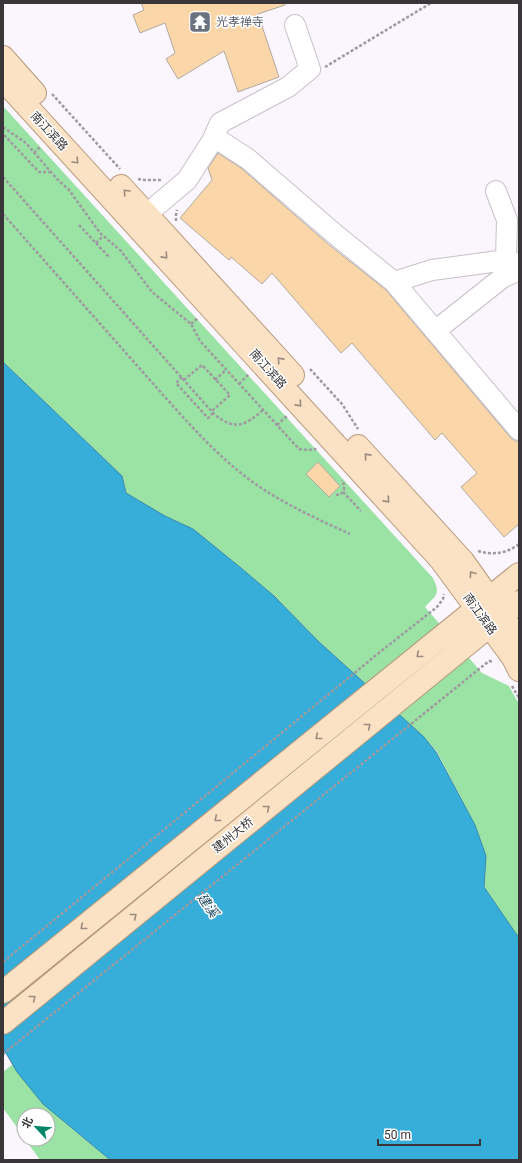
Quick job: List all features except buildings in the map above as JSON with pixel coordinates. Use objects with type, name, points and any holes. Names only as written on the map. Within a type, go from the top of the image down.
[{"type":"main road","name":"南江滨路","points":[[3,57],[141,219],[440,559],[483,604],[496,622],[519,670]]},
{"type":"main road","name":"南江滨路","points":[[3,80],[141,219]]},
{"type":"main road","name":"建州大桥","points":[[3,992],[519,574]]},
{"type":"main road","name":"建州大桥","points":[[3,1023],[519,602]]},
{"type":"main road","name":"南江滨路","points":[[496,622],[519,640]]},
{"type":"street","points":[[141,219],[188,180],[214,137],[220,123],[288,87],[310,69],[295,25]]},
{"type":"street","points":[[214,137],[248,159],[336,235],[394,282],[435,331],[515,419]]},
{"type":"street","points":[[496,191],[507,220],[515,266]]},
{"type":"street","points":[[394,282],[432,270],[515,266]]},
{"type":"street","points":[[435,331],[515,266]]},
{"type":"path","points":[[320,70],[431,3]]},
{"type":"path","points":[[52,94],[123,171]]},
{"type":"path","points":[[3,127],[26,143],[69,190],[93,225],[103,236],[121,251],[152,292],[191,324],[200,341],[299,449],[315,449],[320,454]]},
{"type":"path","points":[[8,130],[3,135],[39,172],[51,172]]},
{"type":"path","points":[[34,153],[42,144]]},
{"type":"path","points":[[3,177],[212,412],[223,422],[244,424],[251,421],[263,410]]},
{"type":"path","points":[[134,177],[144,180],[166,180]]},
{"type":"path","points":[[177,226],[176,215],[178,206]]},
{"type":"path","points":[[3,214],[155,385],[224,459],[255,483],[291,506],[350,534]]},
{"type":"path","points":[[79,225],[110,258]]},
{"type":"path","points":[[96,243],[103,236]]},
{"type":"path","points":[[191,324],[199,317]]},
{"type":"path","points":[[202,364],[230,396],[212,412],[208,418],[176,383],[183,379],[202,364]]},
{"type":"path","points":[[305,364],[342,404],[363,435]]},
{"type":"path","points":[[215,380],[226,370]]},
{"type":"path","points":[[239,384],[249,374]]},
{"type":"path","points":[[277,425],[288,415]]},
{"type":"path","points":[[338,475],[344,485],[343,492]]},
{"type":"path","points":[[336,495],[343,492]]},
{"type":"path","points":[[343,492],[361,511]]},
{"type":"path","points":[[474,550],[488,554],[499,554],[514,548],[519,544]]},
{"type":"path","points":[[3,962],[380,652],[433,611]]},
{"type":"path","points":[[3,1054],[480,668]]},
{"type":"green space","points":[[3,106],[433,578],[437,591],[425,607],[482,673],[509,686],[519,704],[519,938],[484,887],[486,856],[475,825],[437,752],[424,737],[318,641],[274,596],[241,568],[193,529],[165,516],[126,493],[122,476],[3,362]]},
{"type":"green space","points":[[13,1064],[22,1078],[48,1107],[16,1107],[16,1126],[3,1108],[3,1072]]},
{"type":"green space","points":[[56,1115],[109,1160],[40,1160],[31,1147],[56,1147]]},
{"type":"water","name":"建溪","points":[[3,362],[122,476],[126,493],[165,516],[193,529],[241,568],[274,596],[318,641],[424,737],[436,752],[475,825],[486,856],[484,887],[519,938],[519,1160],[109,1160],[56,1115],[56,1107],[47,1107],[43,1104],[17,1072],[3,1048]]},
{"type":"place","name":"光孝禅寺","points":[[200,22]]}]
